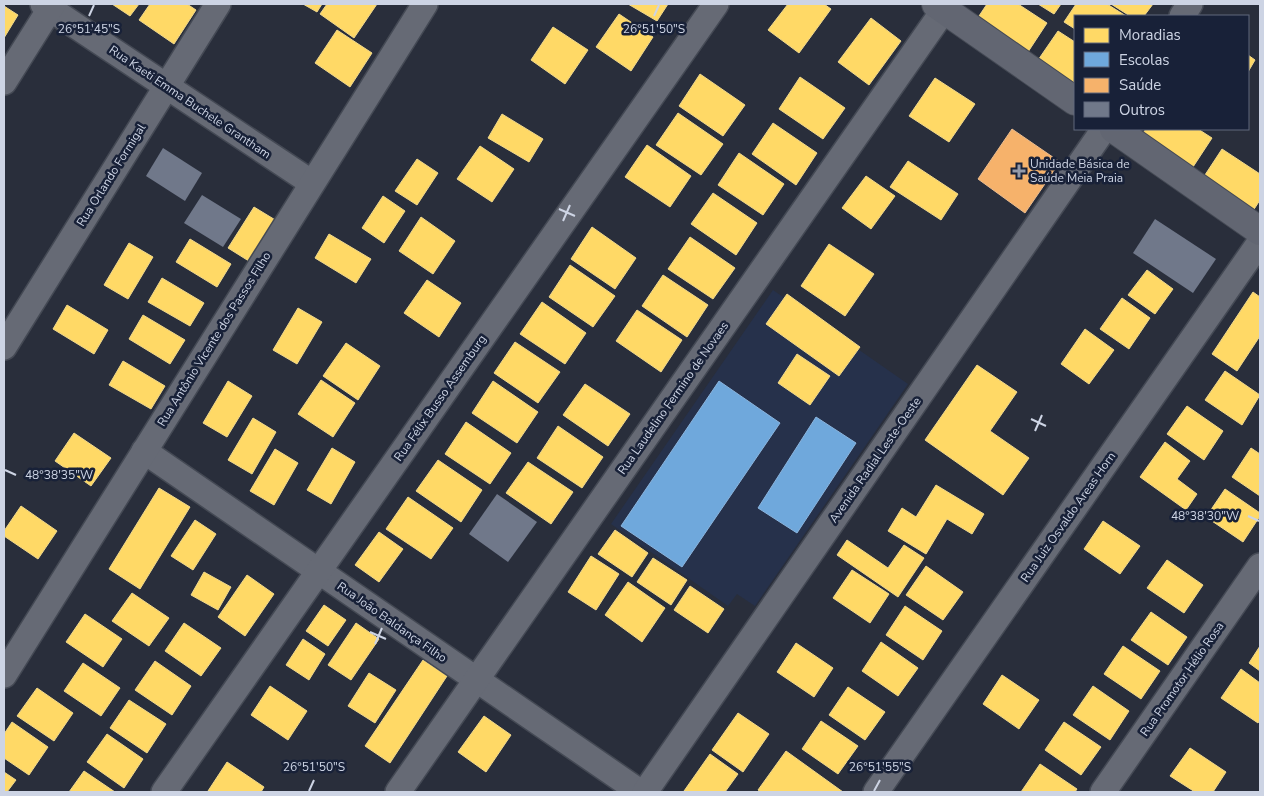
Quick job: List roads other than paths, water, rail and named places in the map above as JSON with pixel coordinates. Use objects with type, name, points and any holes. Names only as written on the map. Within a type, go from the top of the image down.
[{"type":"main road","points":[[942,6],[1074,100]]},
{"type":"main road","points":[[1115,130],[1260,232]]},
{"type":"street","name":"Rua Orlando Formigal","points":[[4,347],[218,4]]},
{"type":"street","name":"Rua Antônio Vicente dos Passos Filho","points":[[4,674],[424,4]]},
{"type":"street","name":"Rua Félix Busso Assemburg","points":[[164,792],[716,4]]},
{"type":"street","points":[[1183,15],[1190,4]]},
{"type":"street","name":"Rua Kaeti Emma Buchele Grantham","points":[[49,5],[166,86],[312,183]]},
{"type":"street","points":[[4,82],[49,5]]},
{"type":"street","name":"Rua Laudelino Fermino de Novaes","points":[[398,792],[942,6]]},
{"type":"street","name":"Avenida Radial Leste-Oeste","points":[[645,792],[1103,130]]},
{"type":"street","name":"Rua Juiz Osvaldo Areas Horn","points":[[876,792],[1260,242]]},
{"type":"street","name":"Rua João Baldança Filho","points":[[144,451],[640,792]]},
{"type":"street","name":"Rua Promotor Hélio Rosa","points":[[1103,792],[1260,566]]},
{"type":"place","name":"Unidade Básica de Saúde Meia Praia","points":[[1019,171]]}]
